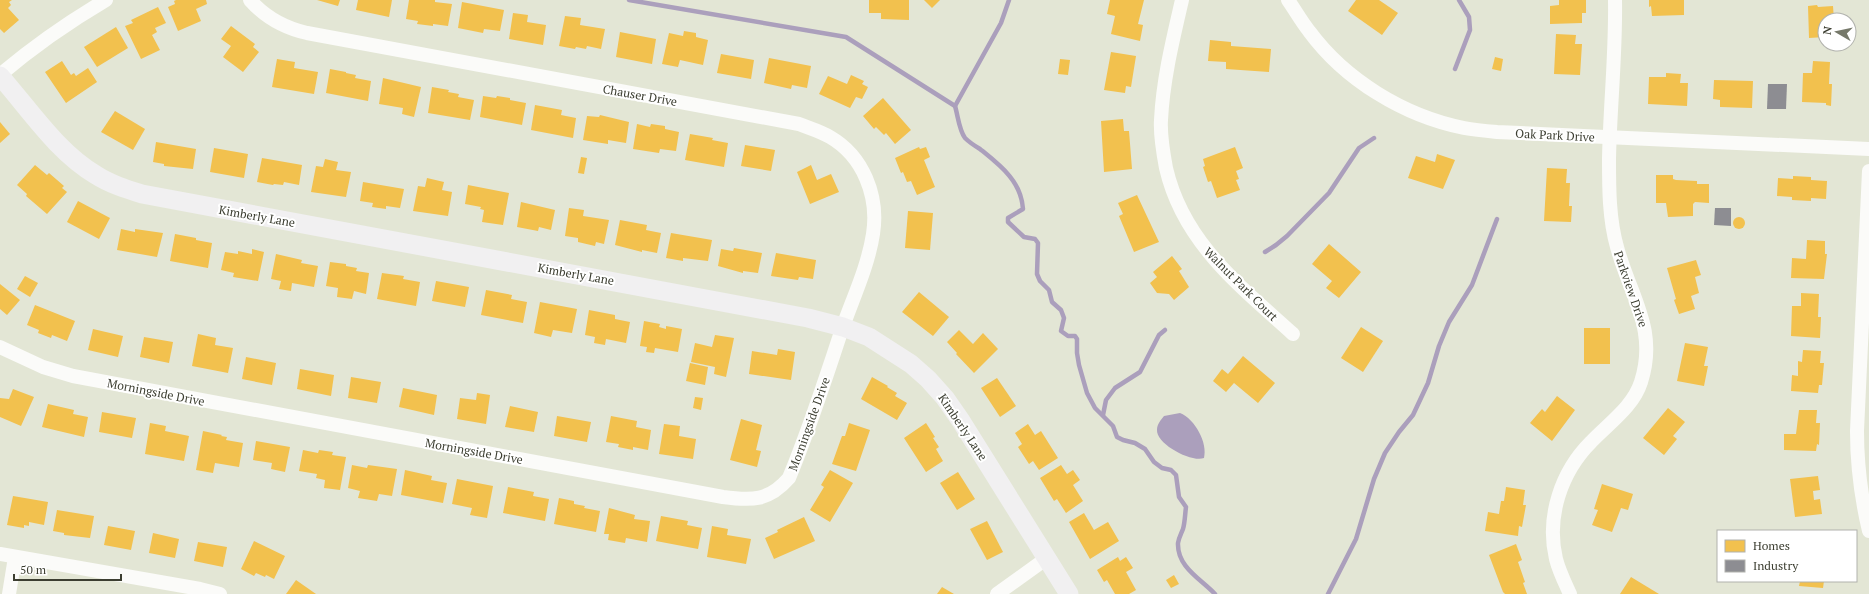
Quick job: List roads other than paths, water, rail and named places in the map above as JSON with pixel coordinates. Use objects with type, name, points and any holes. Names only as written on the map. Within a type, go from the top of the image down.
[{"type":"street","points":[[0,76],[36,45],[71,21],[106,0]]},
{"type":"street","name":"Chauser Drive","points":[[250,0],[257,8],[274,20],[291,29],[799,124],[831,137],[857,162],[864,175],[873,201],[875,217],[868,254],[843,327]]},
{"type":"street","name":"Walnut Park Court","points":[[1182,0],[1163,93],[1160,122],[1163,153],[1170,184],[1181,212],[1198,239],[1215,261],[1292,334]]},
{"type":"street","name":"Oak Park Drive","points":[[1288,0],[1309,31],[1331,56],[1354,76],[1380,94],[1406,109],[1464,128],[1497,132],[1869,149]]},
{"type":"street","name":"Parkview Drive","points":[[1570,594],[1556,559],[1553,538],[1554,517],[1559,495],[1566,475],[1577,457],[1623,411],[1635,396],[1641,382],[1646,363],[1647,344],[1645,325],[1616,246],[1611,214],[1610,137],[1615,0]]},
{"type":"street","name":"Kimberly Lane","points":[[0,76],[58,144],[74,160],[96,175],[118,186],[142,194],[780,312],[843,327],[870,337],[901,357],[928,379],[945,398],[1069,594]]},
{"type":"street","points":[[1869,171],[1857,467],[1862,502],[1869,531]]},
{"type":"street","name":"Morningside Drive","points":[[0,347],[43,367],[73,376],[742,500],[771,495],[789,478],[843,327]]},
{"type":"street","points":[[0,554],[200,589],[220,594]]},
{"type":"street","points":[[8,594],[15,556]]},
{"type":"street","points":[[997,594],[1047,558]]},
{"type":"waterway","points":[[629,0],[846,37],[955,106],[960,127],[965,138],[1002,168],[1009,175],[1018,190],[1023,209],[1008,218],[1008,222],[1024,237],[1035,239],[1038,243],[1037,274],[1040,281],[1049,290],[1052,302],[1061,310],[1064,318],[1061,331],[1068,336],[1075,336],[1077,339],[1079,365],[1087,393],[1095,408],[1113,426],[1117,437],[1135,443],[1145,449],[1154,462],[1162,468],[1171,470],[1176,475],[1179,497],[1186,507],[1184,526],[1178,543],[1181,559],[1191,572],[1215,594]]},
{"type":"waterway","points":[[955,106],[1001,23],[1009,0]]},
{"type":"waterway","points":[[1455,69],[1470,30],[1469,17],[1459,0]]},
{"type":"waterway","points":[[1265,252],[1287,236],[1329,193],[1359,148],[1374,138]]},
{"type":"waterway","points":[[1328,594],[1356,539],[1374,479],[1385,453],[1413,415],[1428,383],[1439,346],[1449,322],[1472,285],[1497,219]]},
{"type":"waterway","points":[[1103,415],[1106,400],[1115,388],[1140,372],[1159,335],[1165,330]]}]
